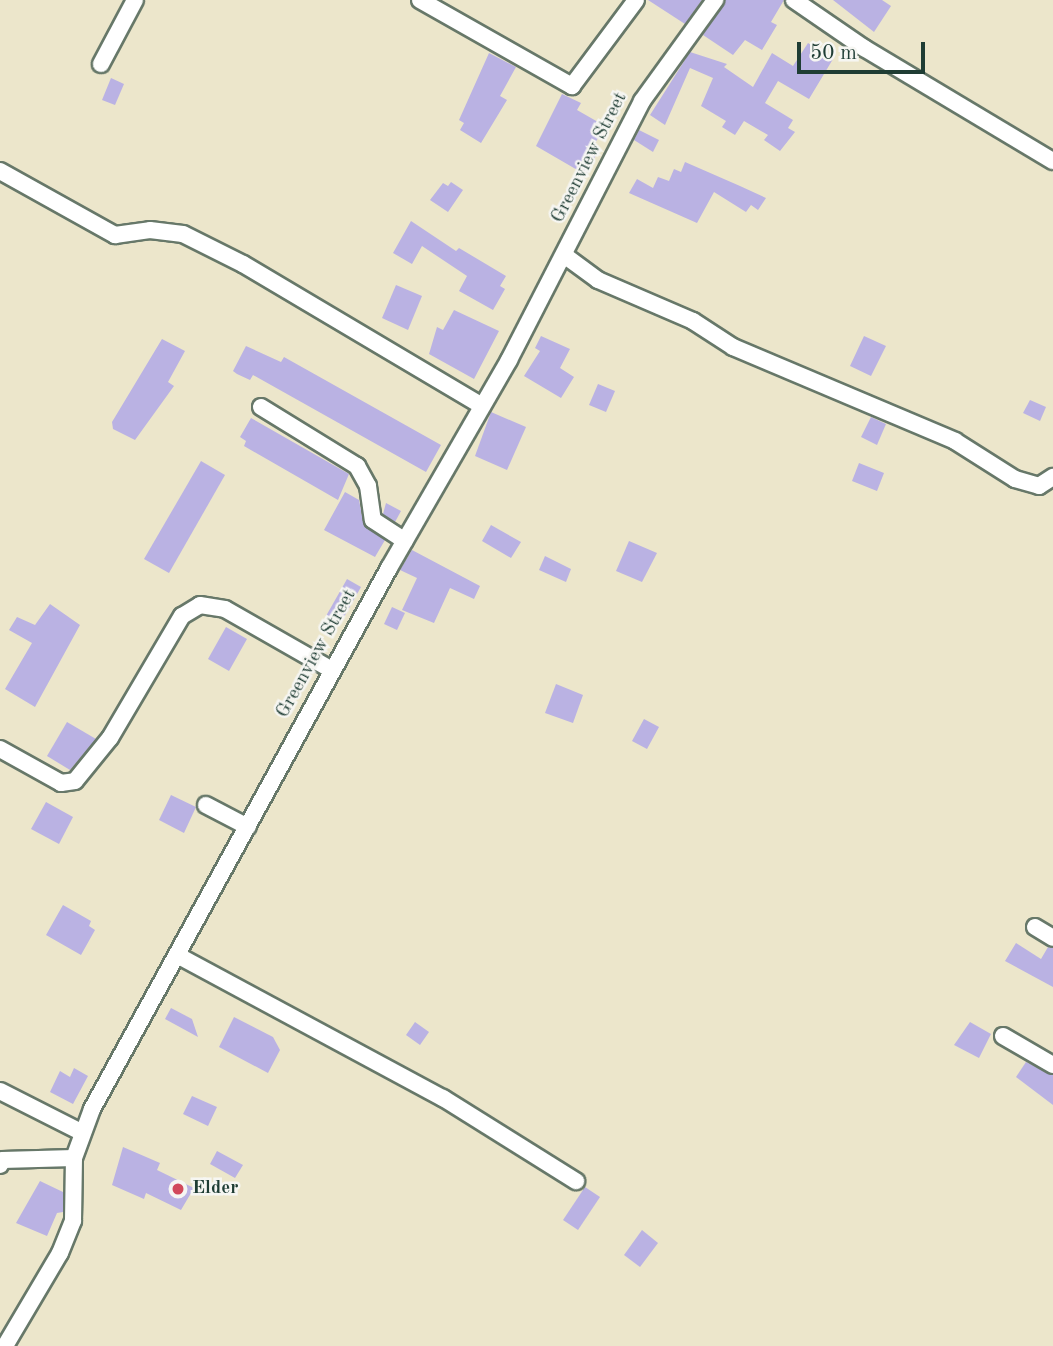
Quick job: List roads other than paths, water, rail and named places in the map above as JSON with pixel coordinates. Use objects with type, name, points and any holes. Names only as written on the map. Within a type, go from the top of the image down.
[{"type":"street","points":[[101,64],[135,0]]},
{"type":"street","points":[[421,0],[572,86],[636,0]]},
{"type":"street","name":"Greenview Street","points":[[5,1346],[60,1253],[74,1221],[74,1158],[81,1132],[332,670],[482,406],[564,255],[642,101],[715,0]]},
{"type":"street","points":[[794,0],[864,48],[1053,161]]},
{"type":"street","points":[[0,171],[115,235],[150,230],[183,234],[243,264],[482,406]]},
{"type":"street","points":[[564,255],[597,280],[693,321],[733,347],[955,441],[1022,482],[1039,486],[1053,477]]},
{"type":"street","points":[[261,407],[357,466],[368,486],[373,520],[405,541]]},
{"type":"street","points":[[0,749],[61,783],[75,781],[110,737],[182,617],[200,605],[225,609],[332,670]]},
{"type":"street","points":[[206,805],[248,827]]},
{"type":"street","points":[[1035,927],[1053,938]]},
{"type":"street","points":[[177,956],[443,1098],[576,1181]]},
{"type":"street","points":[[1003,1036],[1053,1065]]},
{"type":"street","points":[[0,1091],[81,1132]]},
{"type":"street","points":[[0,1165],[2,1160],[74,1158]]},
{"type":"place","name":"Elder","points":[[178,1189]]}]
